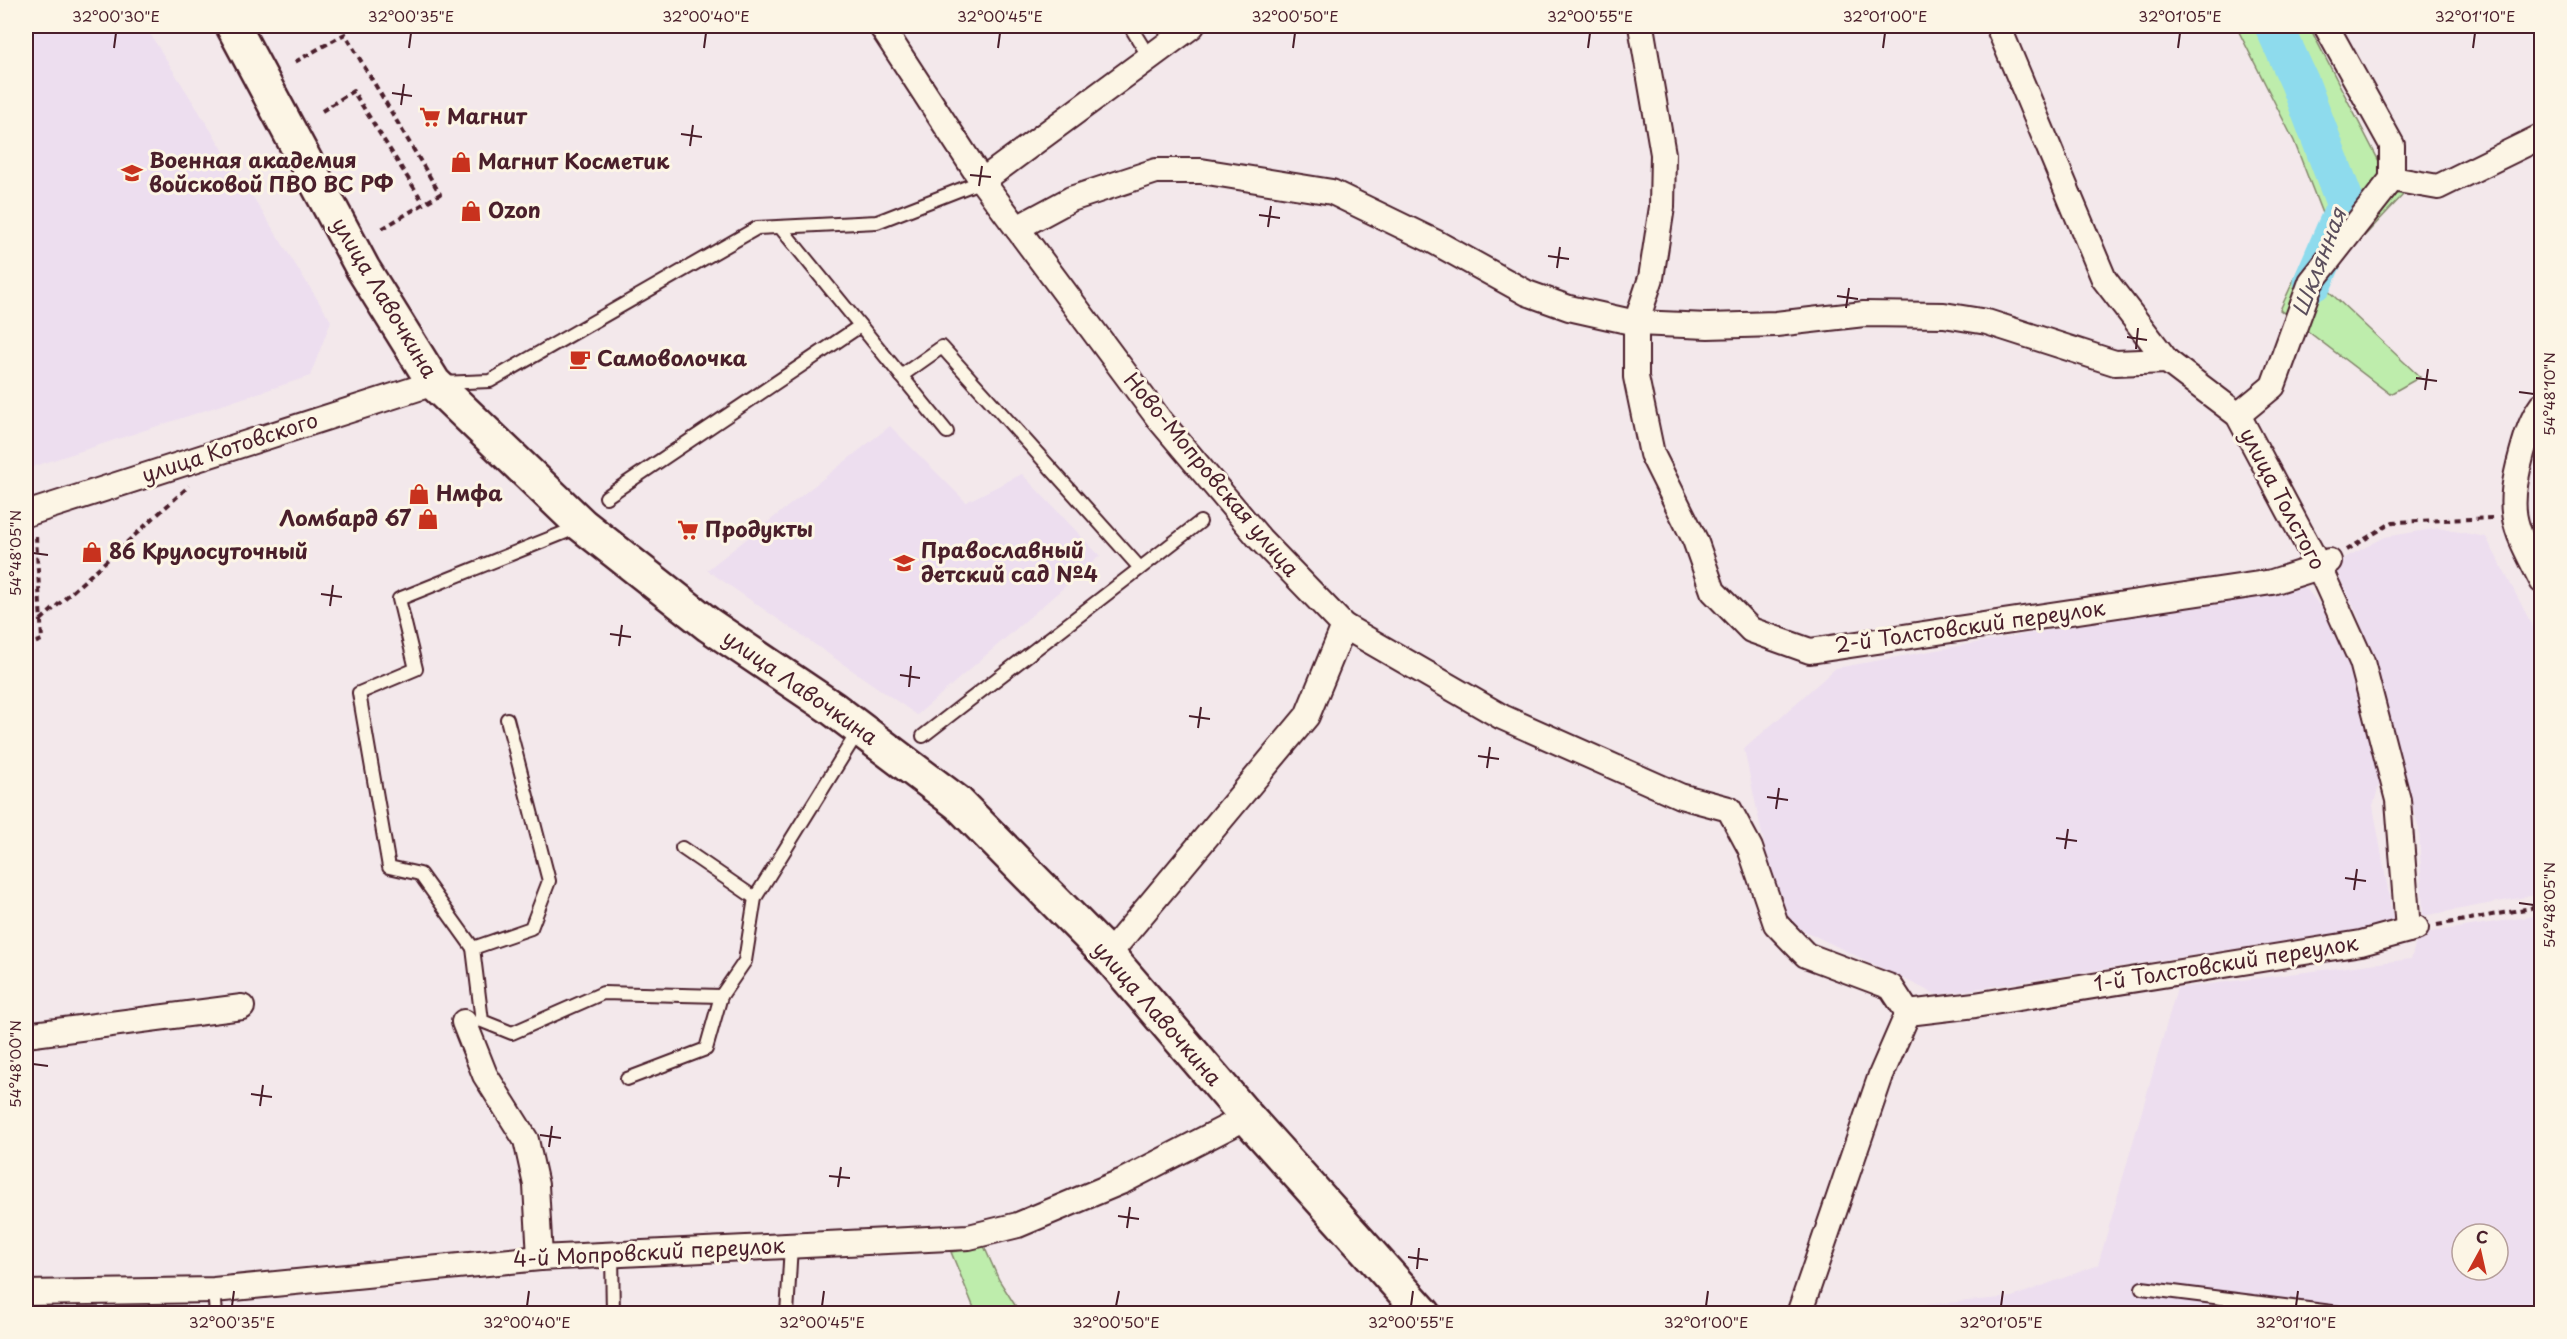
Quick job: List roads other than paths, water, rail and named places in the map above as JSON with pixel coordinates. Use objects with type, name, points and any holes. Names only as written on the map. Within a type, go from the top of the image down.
[{"type":"main road","name":"улица Лавочкина","points":[[233,26],[363,269],[434,383],[582,525],[709,625],[860,729],[958,803],[1108,955],[1247,1117],[1424,1314]]},
{"type":"street","name":"Ново-Мопровская улица","points":[[881,26],[982,180],[1159,419],[1260,539],[1344,626],[1502,717],[1680,796],[1729,809],[1750,848],[1776,924],[1806,955],[1891,987],[1908,1013]]},
{"type":"street","points":[[982,180],[1192,26]]},
{"type":"street","name":"2-й Толстовский переулок","points":[[1641,26],[1663,154],[1662,207],[1651,278],[1636,323],[1636,377],[1652,454],[1695,540],[1713,591],[1751,630],[1810,651],[2272,582],[2324,564]]},
{"type":"street","name":"улица Толстого","points":[[1998,26],[2104,279],[2167,361],[2238,415],[2324,564],[2362,662],[2398,800],[2412,929]]},
{"type":"street","points":[[2238,415],[2273,386],[2311,282],[2392,179],[2392,145],[2326,26]]},
{"type":"street","points":[[2392,179],[2438,187],[2541,136]]},
{"type":"street","points":[[1017,228],[1071,199],[1156,171],[1201,171],[1332,192],[1435,242],[1527,293],[1569,308],[1636,323],[1708,326],[1776,324],[1864,314],[1944,315],[1987,322],[2115,363],[2167,361]]},
{"type":"street","name":"улица Котовского","points":[[31,525],[434,383]]},
{"type":"street","points":[[2541,405],[2532,418],[2514,483],[2512,510],[2520,538],[2541,581]]},
{"type":"street","points":[[1108,955],[1307,716],[1344,626]]},
{"type":"street","name":"1-й Толстовский переулок","points":[[1908,1013],[1986,1003],[2361,943],[2412,929]]},
{"type":"street","points":[[26,1035],[242,1007]]},
{"type":"street","points":[[1799,1314],[1881,1075],[1908,1013]]},
{"type":"street","points":[[465,1022],[485,1075],[526,1140],[536,1185],[540,1258]]},
{"type":"street","name":"4-й Мопровский переулок","points":[[26,1293],[215,1302],[540,1258],[969,1237],[1018,1225],[1123,1181],[1247,1117]]},
{"type":"lane","points":[[1130,26],[1149,57]]},
{"type":"lane","points":[[434,383],[490,381],[757,228],[877,222],[982,180]]},
{"type":"lane","points":[[780,227],[947,432]]},
{"type":"lane","points":[[606,497],[860,326]]},
{"type":"lane","points":[[901,376],[942,347],[1140,568]]},
{"type":"lane","points":[[923,736],[1200,522]]},
{"type":"lane","points":[[582,525],[399,599],[416,669],[359,693],[389,867],[420,874],[473,948],[482,1021],[512,1033],[603,993],[721,996]]},
{"type":"lane","points":[[473,948],[531,927],[549,881],[507,719]]},
{"type":"lane","points":[[627,1079],[706,1049],[721,996],[745,961],[755,898],[860,729]]},
{"type":"lane","points":[[682,848],[755,898]]},
{"type":"lane","points":[[787,1314],[791,1245]]},
{"type":"lane","points":[[612,1254],[613,1314]]},
{"type":"lane","points":[[2142,1288],[2348,1314]]},
{"type":"waterway","name":"Шклянная","points":[[2274,26],[2300,83],[2346,205],[2313,282]]},
{"type":"place","name":"Магнит","points":[[430,117]]},
{"type":"place","name":"Магнит Косметик","points":[[461,162]]},
{"type":"place","name":"Военная академия войсковой ПВО ВС РФ","points":[[132,173]]},
{"type":"place","name":"Ozon","points":[[471,211]]},
{"type":"place","name":"Самоволочка","points":[[580,359]]},
{"type":"place","name":"Нмфа","points":[[419,494]]},
{"type":"place","name":"Ломбард 67","points":[[428,519]]},
{"type":"place","name":"Продукты","points":[[688,530]]},
{"type":"place","name":"86 Крулосуточный","points":[[92,552]]},
{"type":"place","name":"Православный детский сад №4","points":[[904,563]]}]
